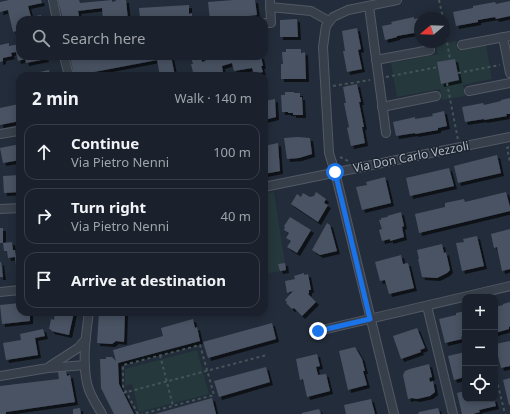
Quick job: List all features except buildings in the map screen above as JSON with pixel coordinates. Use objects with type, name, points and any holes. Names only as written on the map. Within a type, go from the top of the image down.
[{"type":"street","points":[[52,0],[56,16]]},
{"type":"street","points":[[394,414],[330,153],[322,47],[324,32],[332,17],[348,10],[397,0]]},
{"type":"street","points":[[268,23],[271,23],[270,3],[311,10],[329,21]]},
{"type":"street","points":[[370,6],[386,133]]},
{"type":"street","points":[[462,45],[507,37],[510,73]]},
{"type":"street","points":[[376,60],[430,50]]},
{"type":"street","points":[[65,60],[68,72]]},
{"type":"street","points":[[469,91],[510,83]]},
{"type":"street","points":[[382,107],[436,96]]},
{"type":"street","points":[[0,134],[16,131]]},
{"type":"street","name":"Via Don Carlo Vezzoli","points":[[268,186],[510,137]]},
{"type":"street","points":[[0,209],[16,208]]},
{"type":"street","points":[[318,331],[510,286]]},
{"type":"street","points":[[0,292],[16,290]]},
{"type":"street","points":[[427,306],[453,414]]},
{"type":"street","points":[[89,316],[85,365],[87,384],[93,399],[102,414]]},
{"type":"street","points":[[48,368],[78,348],[86,339]]},
{"type":"street","points":[[0,376],[48,368],[85,365]]},
{"type":"path","points":[[439,0],[442,12]]},
{"type":"path","points":[[448,48],[450,60]]},
{"type":"path","points":[[458,72],[508,63]]},
{"type":"path","points":[[447,82],[458,140]]},
{"type":"path","points":[[510,147],[507,148],[510,162]]},
{"type":"path","points":[[138,414],[123,386],[123,365],[200,345],[214,395],[142,414]]},
{"type":"path","points":[[160,355],[173,406]]},
{"type":"path","points":[[123,393],[267,355]]},
{"type":"path","points":[[498,385],[505,414]]},
{"type":"shaded area","points":[[456,41],[458,50],[486,45],[492,79],[463,85],[465,96],[442,100],[440,89],[397,97],[391,63],[438,54],[437,48],[450,48],[450,42]]},
{"type":"shaded area","points":[[274,192],[286,270],[268,273],[268,193]]},
{"type":"shaded area","points":[[197,350],[209,394],[139,412],[132,384],[125,386],[125,369]]},
{"type":"route","points":[[318,331],[370,319],[335,172]]}]
